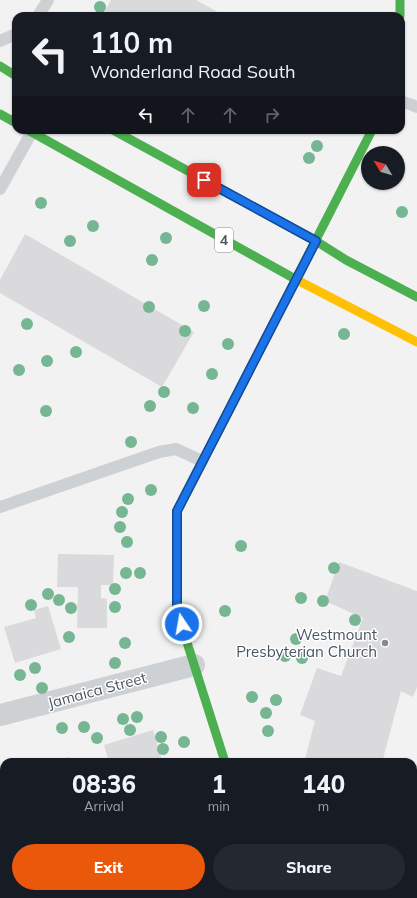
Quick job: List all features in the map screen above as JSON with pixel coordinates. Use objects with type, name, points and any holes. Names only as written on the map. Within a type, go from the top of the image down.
[{"type":"main road","points":[[400,0],[400,12]]},
{"type":"main road","points":[[0,66],[12,74]]},
{"type":"main road","points":[[0,114],[12,121]]},
{"type":"main road","name":"4","points":[[36,134],[295,280],[417,342]]},
{"type":"main road","points":[[120,134],[316,241],[346,260],[417,297]]},
{"type":"main road","points":[[224,758],[177,611],[177,511],[370,134]]},
{"type":"street","name":"Jamaica Street","points":[[0,716],[194,665]]},
{"type":"lane","points":[[40,12],[48,0]]},
{"type":"lane","points":[[0,41],[12,36]]},
{"type":"lane","points":[[405,102],[417,107]]},
{"type":"lane","points":[[0,189],[29,134]]},
{"type":"lane","points":[[0,507],[159,452],[176,449],[202,461]]},
{"type":"building","points":[[111,0],[196,0],[218,12],[104,12]]},
{"type":"building","points":[[25,234],[194,332],[162,387],[0,293],[0,280]]},
{"type":"building","points":[[58,554],[114,555],[113,585],[101,585],[101,598],[107,599],[107,628],[77,628],[78,587],[57,587]]},
{"type":"building","name":"Westmount Presbyterian Church","points":[[339,562],[417,591],[417,687],[413,697],[401,691],[383,758],[305,758],[315,721],[300,715],[317,668],[341,676],[363,618],[325,601]]},
{"type":"building","points":[[48,606],[61,649],[15,663],[4,627],[36,618],[34,610]]},
{"type":"building","points":[[153,730],[161,758],[108,758],[104,745]]},
{"type":"traffic: fast","points":[[400,0],[400,12]]},
{"type":"traffic: fast","points":[[0,66],[12,74]]},
{"type":"traffic: fast","points":[[0,114],[12,121]]},
{"type":"traffic: fast","points":[[35,134],[297,280]]},
{"type":"traffic: fast","points":[[120,134],[316,241],[346,260],[417,297]]},
{"type":"traffic: fast","points":[[275,320],[370,134]]},
{"type":"traffic: fast","points":[[219,430],[177,511],[177,611],[224,758]]},
{"type":"traffic: slow","points":[[297,280],[417,342]]},
{"type":"traffic: jam","points":[[219,430],[275,320]]},
{"type":"place","name":"Westmount Presbyterian Church","points":[[385,643]]},
{"type":"route","points":[[182,624],[177,611],[177,511],[316,241],[204,180]]}]
